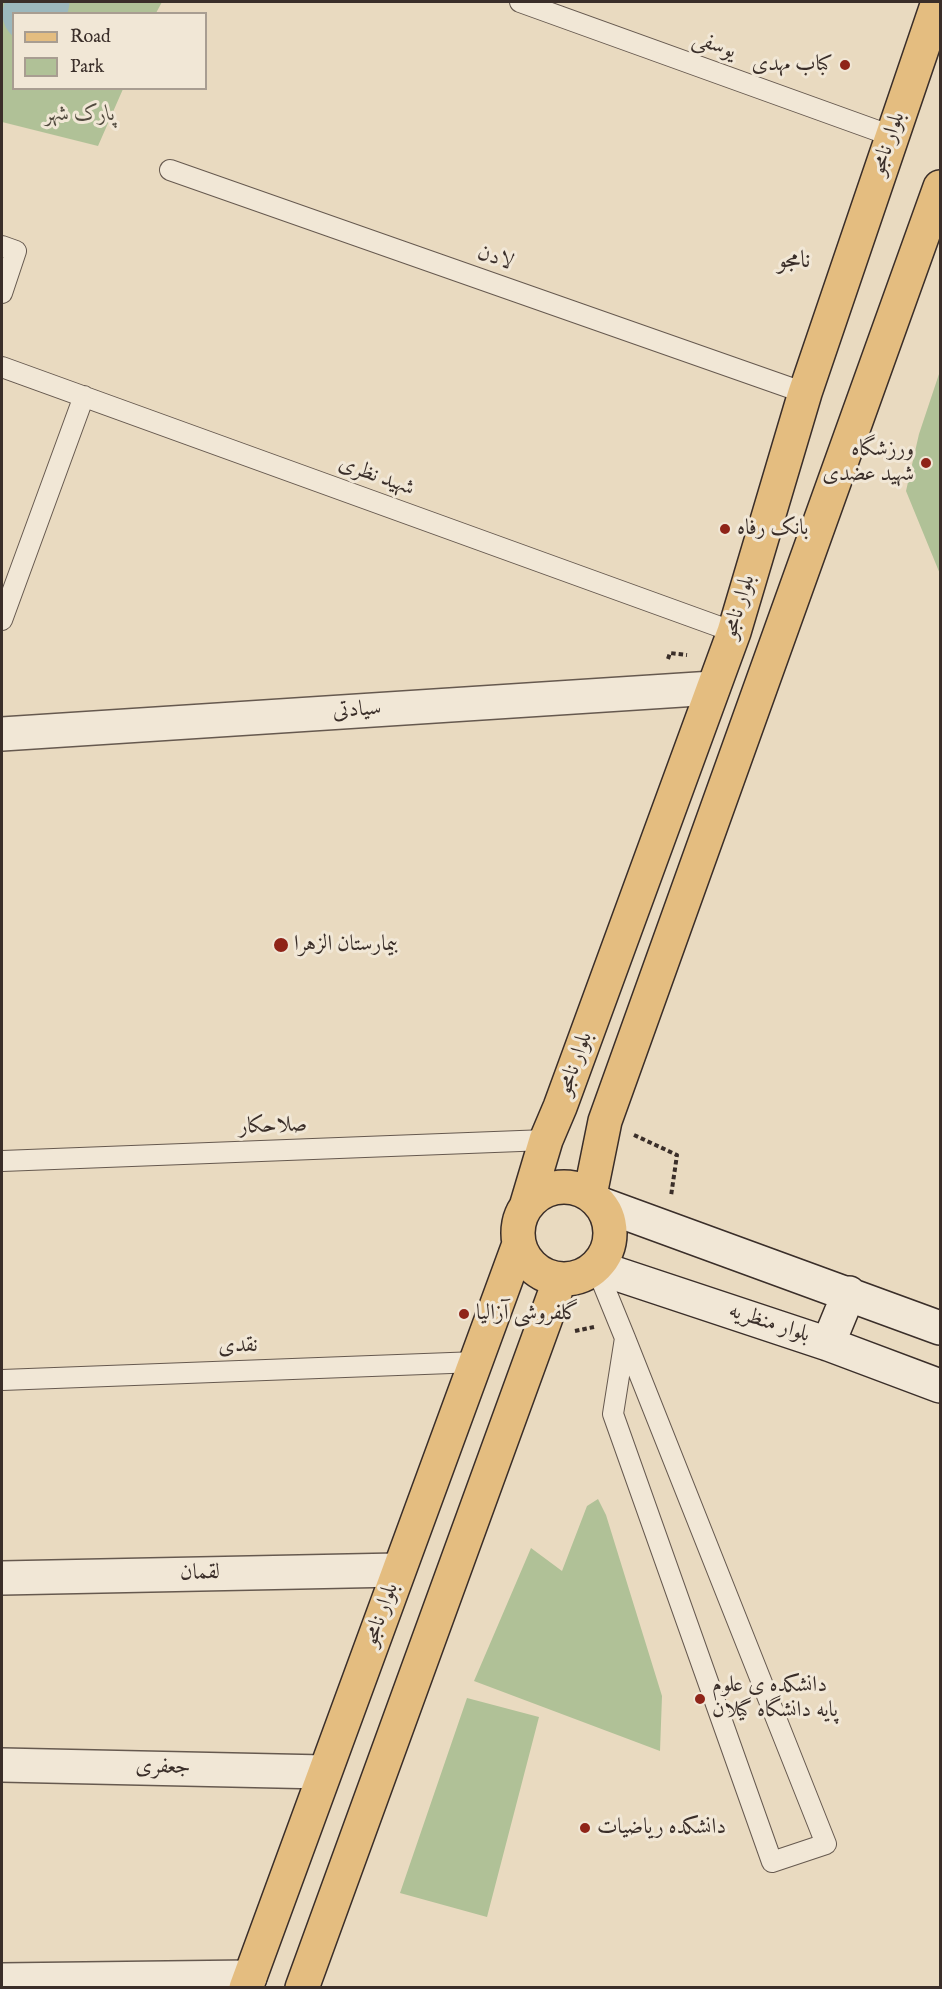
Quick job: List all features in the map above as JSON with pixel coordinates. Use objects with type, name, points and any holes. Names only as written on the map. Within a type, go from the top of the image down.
[{"type":"main road","name":"بلوار نامجو","points":[[526,1207],[546,1140],[734,632],[805,393],[939,2]]},
{"type":"main road","name":"بلوار نامجو","points":[[595,1199],[605,1121],[940,187]]},
{"type":"main road","points":[[617,950],[661,965]]},
{"type":"main road","points":[[555,1188],[568,1188],[595,1199],[609,1225],[607,1248],[596,1267],[572,1278],[560,1279],[549,1276],[530,1264],[519,1244],[518,1231],[520,1219],[534,1198],[555,1188]]},
{"type":"main road","name":"بلوار نامجو","points":[[248,1982],[519,1244]]},
{"type":"main road","points":[[302,1988],[560,1279]]},
{"type":"main road","points":[[439,1464],[486,1481]]},
{"type":"street","name":"سیادتی","points":[[2,734],[713,688]]},
{"type":"street","points":[[595,1199],[940,1328]]},
{"type":"street","name":"بلوار منظریه","points":[[596,1267],[828,1344],[940,1386]]},
{"type":"street","points":[[828,1344],[849,1293]]},
{"type":"street","name":"لقمان","points":[[2,1578],[398,1570]]},
{"type":"street","name":"جعفری","points":[[2,1765],[324,1772]]},
{"type":"street","points":[[2,1980],[248,1982]]},
{"type":"lane","name":"یوسفی","points":[[520,2],[892,136]]},
{"type":"lane","name":"لادن","points":[[170,170],[805,393]]},
{"type":"lane","points":[[2,246],[16,251],[2,293]]},
{"type":"lane","name":"شهید نظری","points":[[2,367],[734,632]]},
{"type":"lane","points":[[2,617],[84,396]]},
{"type":"lane","name":"صلاحکار","points":[[2,1161],[546,1140]]},
{"type":"lane","points":[[596,1267],[625,1338],[826,1844],[772,1862],[613,1414],[625,1338]]},
{"type":"lane","name":"نقدی","points":[[2,1380],[477,1362]]},
{"type":"path","points":[[605,1121],[677,1155],[667,1227]]},
{"type":"green space","name":"پارک شهر","points":[[2,2],[162,2],[157,12],[12,12],[12,90],[123,90],[98,146],[2,122]]},
{"type":"green space","name":"ورزشگاه شهید عضدی","points":[[940,371],[940,574],[906,491],[919,434]]},
{"type":"green space","points":[[598,1499],[606,1515],[662,1696],[660,1751],[474,1681],[531,1548],[562,1571],[587,1506]]},
{"type":"green space","points":[[467,1698],[539,1717],[487,1917],[400,1893]]},
{"type":"waterway","points":[[33,12],[41,2]]},
{"type":"place","name":"کباب مهدی","points":[[845,65]]},
{"type":"place","name":"ورزشگاه شهید عضدی","points":[[926,463]]},
{"type":"place","name":"بانک رفاه","points":[[725,529]]},
{"type":"place","name":"بیمارستان الزهرا","points":[[281,945]]},
{"type":"place","name":"گلفروشی آزالیا","points":[[464,1314]]},
{"type":"place","name":"دانشکده ی علوم پایه دانشگاه گیلان","points":[[700,1699]]},
{"type":"place","name":"دانشکده ریاضیات","points":[[585,1828]]},
{"type":"district","name":"نامجو","points":[[794,262]]}]
